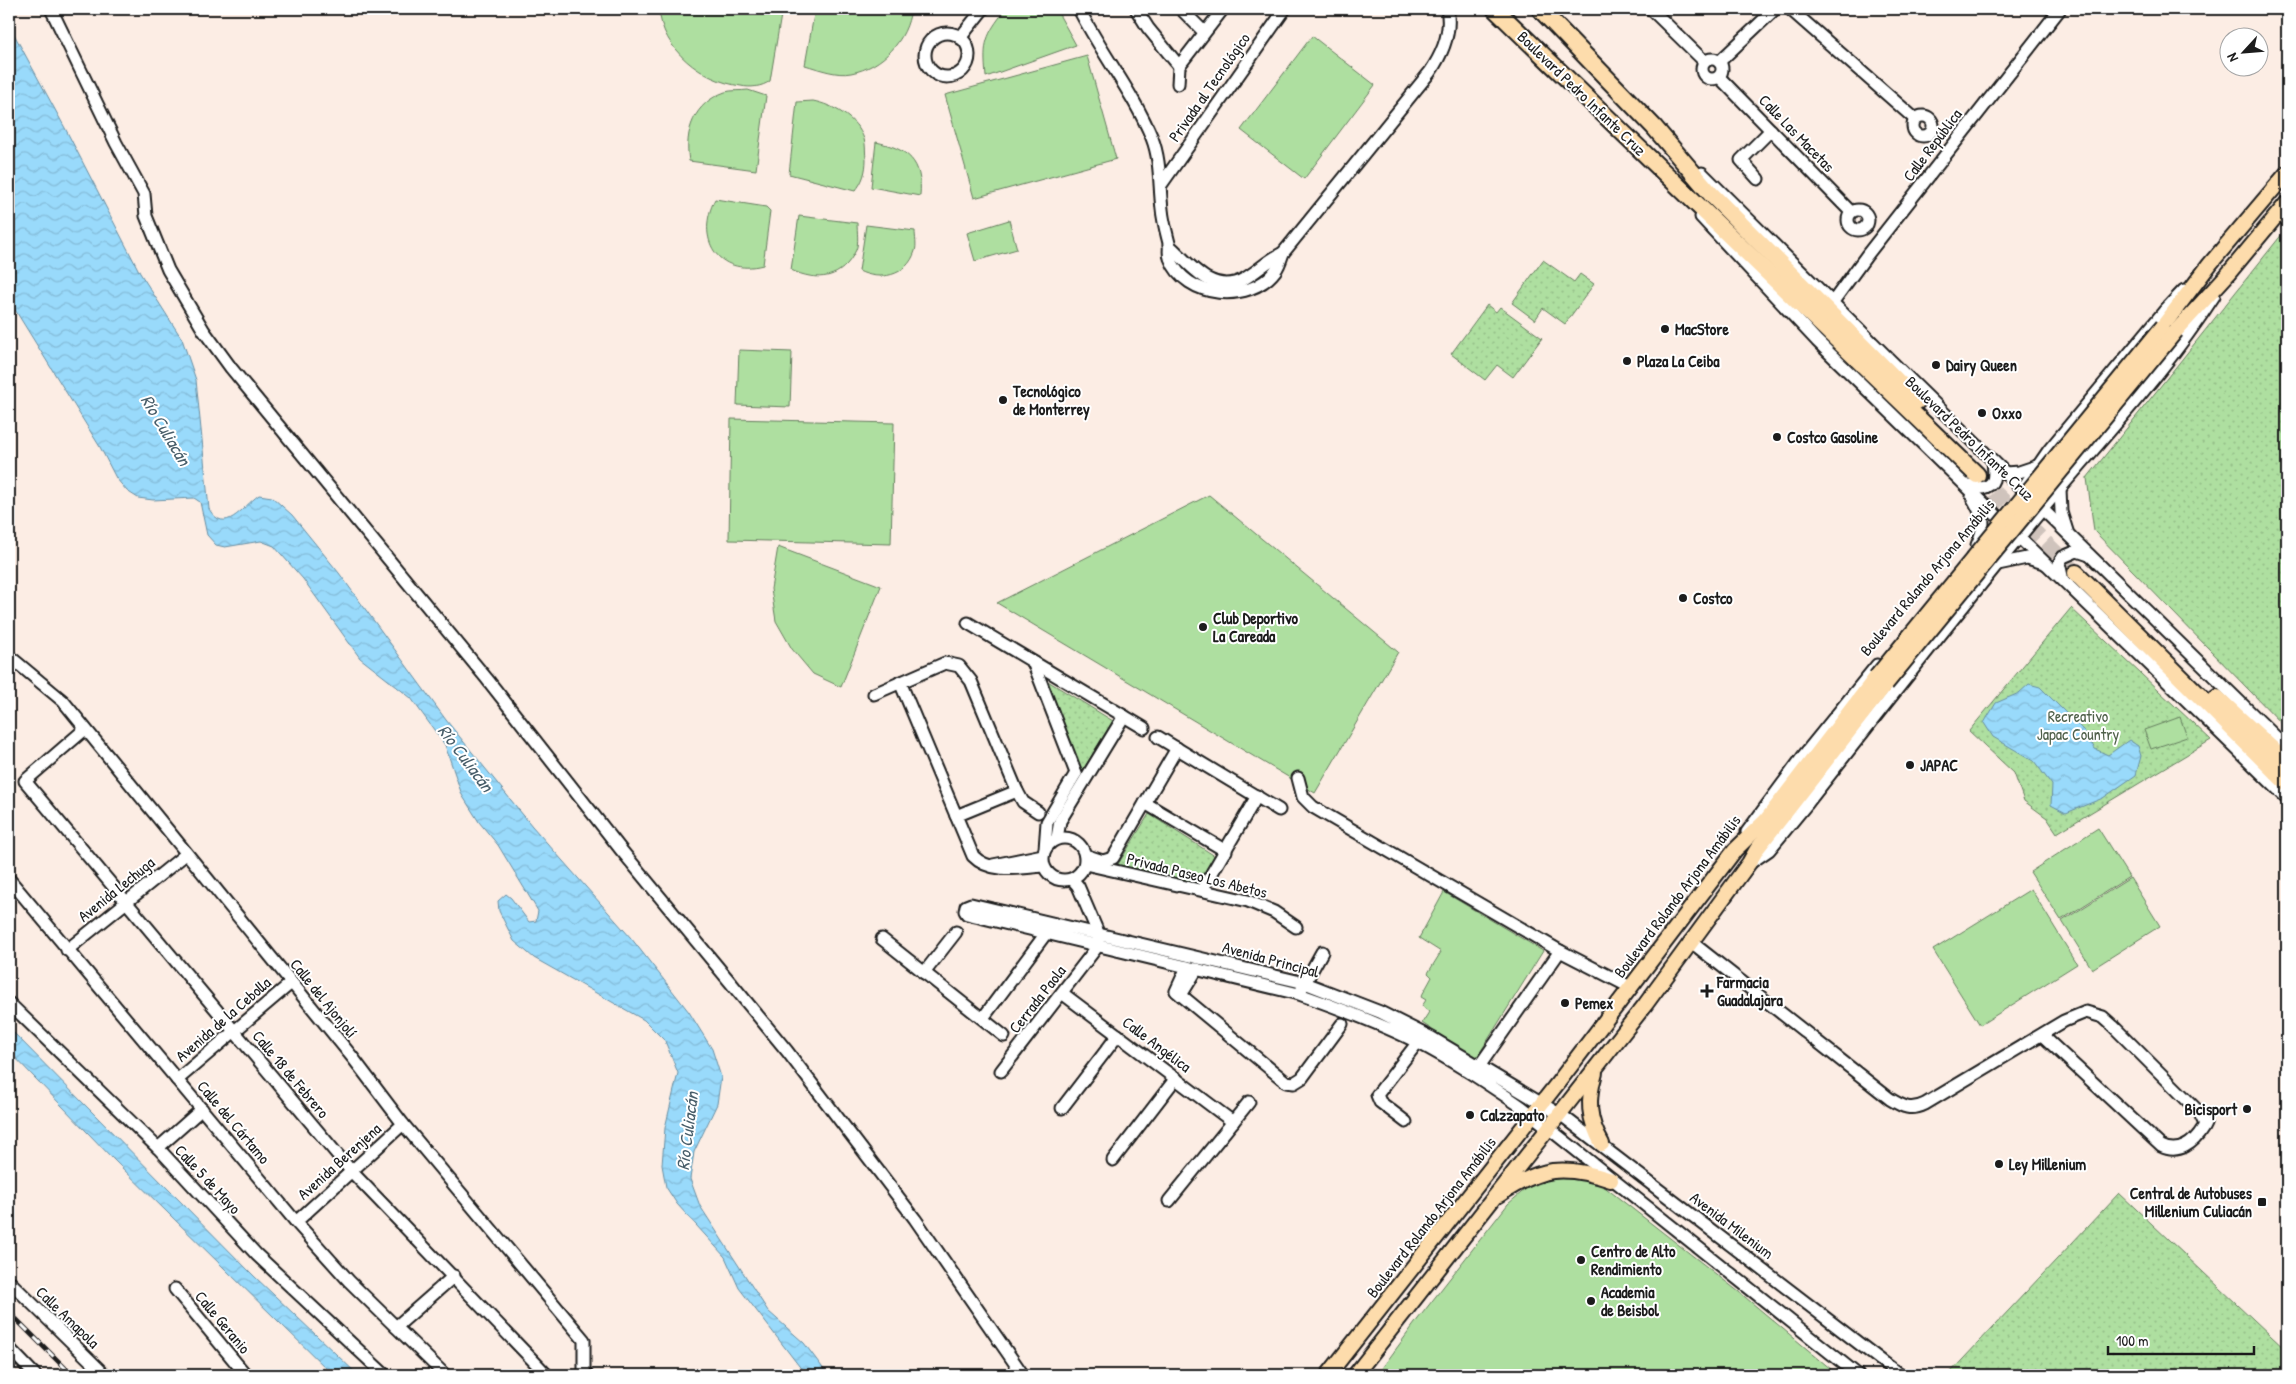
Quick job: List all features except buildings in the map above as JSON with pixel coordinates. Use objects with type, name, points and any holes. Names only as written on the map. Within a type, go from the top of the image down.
[{"type":"highway","name":"Boulevard Pedro Infante Cruz","points":[[1495,9],[1977,475]]},
{"type":"highway","name":"Boulevard Pedro Infante Cruz","points":[[1540,9],[1654,126],[1711,194],[1977,475]]},
{"type":"highway","name":"Boulevard Pedro Infante Cruz","points":[[2078,568],[2287,763]]},
{"type":"highway","name":"Boulevard Pedro Infante Cruz","points":[[2078,568],[2287,783]]},
{"type":"main road","points":[[1354,1375],[1488,1202],[1596,1067],[1749,863],[1769,824],[1881,680],[2170,328],[2210,264],[2287,173]]},
{"type":"main road","points":[[2170,328],[2228,274],[2287,203]]},
{"type":"main road","points":[[1735,850],[1769,824]]},
{"type":"main road","name":"Boulevard Rolando Arjona Amábilis","points":[[1328,1375],[1533,1116],[1735,850]]},
{"type":"main road","points":[[1596,1067],[1590,1089],[1589,1111],[1593,1128],[1602,1144]]},
{"type":"main road","points":[[1488,1202],[1518,1182],[1545,1171],[1577,1169],[1610,1180]]},
{"type":"street","points":[[51,9],[116,143],[144,194],[146,216],[168,270],[204,331],[232,368],[480,671],[622,851],[792,1058],[915,1219],[1023,1375]]},
{"type":"street","points":[[960,38],[983,9]]},
{"type":"street","points":[[1079,9],[1148,128],[1157,155],[1163,224],[1169,245],[1194,271],[1206,278],[1221,283],[1242,280],[1267,260],[1283,253],[1430,72],[1443,50],[1448,34],[1450,19],[1447,9]]},
{"type":"street","points":[[1136,9],[1148,28],[1179,66]]},
{"type":"street","points":[[1181,9],[1204,32]]},
{"type":"street","points":[[1178,84],[1179,66],[1223,9]]},
{"type":"street","name":"Privada al Tecnológico","points":[[1161,185],[1284,9]]},
{"type":"street","points":[[1651,9],[1705,62]]},
{"type":"street","points":[[1719,62],[1775,9],[1781,12],[1790,9],[1916,119]]},
{"type":"street","name":"Calle República","points":[[1832,304],[1867,255],[2060,9]]},
{"type":"street","points":[[1712,59],[1719,62],[1722,68],[1719,77],[1710,80],[1704,77],[1701,71],[1705,62],[1712,59]]},
{"type":"street","name":"Calle Las Macetas","points":[[1719,77],[1851,212]]},
{"type":"street","name":"Boulevard Pedro Infante Cruz","points":[[1654,126],[1832,304],[1977,475],[2000,517],[2020,537],[2048,564],[2078,568],[2287,748]]},
{"type":"street","points":[[1758,178],[1742,160],[1771,130]]},
{"type":"street","name":"Boulevard Rolando Arjona Amábilis","points":[[1735,850],[1804,754],[2000,517],[2040,465],[2049,450],[2166,309],[2210,264]]},
{"type":"street","points":[[1749,863],[1769,850],[2042,509],[2190,334],[2228,274]]},
{"type":"street","points":[[2005,473],[2019,472],[2040,465]]},
{"type":"street","name":"Boulevard Pedro Infante Cruz","points":[[1977,475],[2005,473],[2074,540],[2078,568],[2287,798]]},
{"type":"street","points":[[1977,475],[1984,522],[1984,530],[1977,545]]},
{"type":"street","points":[[2060,488],[2062,521],[2074,540]]},
{"type":"street","points":[[1998,564],[2027,558],[2048,564]]},
{"type":"street","points":[[968,622],[1144,728]]},
{"type":"street","name":"Calle del Ajonjolí","points":[[9,656],[63,701],[84,730],[291,982],[403,1124],[584,1340],[584,1371],[587,1375]]},
{"type":"street","points":[[900,682],[973,856],[983,864],[992,866],[1007,861],[1044,857],[1057,838],[1060,821],[1081,776],[1033,662]]},
{"type":"street","points":[[874,694],[944,663],[959,666],[971,681],[1017,791],[1023,802],[1038,812]]},
{"type":"street","points":[[1057,838],[1064,837],[1078,842],[1085,860],[1078,875],[1072,879],[1058,879],[1051,876],[1044,857],[1047,822],[1124,716]]},
{"type":"street","name":"Calle 18 de Febrero","points":[[84,730],[25,781],[352,1172],[454,1276],[547,1375]]},
{"type":"street","points":[[1158,737],[1279,810]]},
{"type":"street","points":[[1110,865],[1177,748]]},
{"type":"street","points":[[1298,778],[1303,797],[1313,807],[1560,951],[1630,987]]},
{"type":"street","points":[[956,816],[1017,791]]},
{"type":"street","points":[[1202,890],[1257,796]]},
{"type":"street","points":[[1145,803],[1226,851]]},
{"type":"street","name":"Avenida Lechuga","points":[[67,950],[186,854]]},
{"type":"street","name":"Privada Paseo Los Abetos","points":[[1085,860],[1248,901],[1274,912],[1296,928]]},
{"type":"street","name":"Calle del Cártamo","points":[[9,879],[296,1222],[350,1281],[445,1375]]},
{"type":"street","points":[[1072,879],[1078,886],[1099,935],[1098,947]]},
{"type":"street","name":"Avenida Principal","points":[[972,910],[1049,929],[1098,947],[1299,994],[1352,1013],[1418,1042],[1476,1076],[1533,1116]]},
{"type":"street","points":[[982,1018],[1049,929]]},
{"type":"street","name":"Avenida Principal","points":[[1049,929],[1099,935],[1305,983],[1380,1012],[1480,1065],[1542,1104]]},
{"type":"street","points":[[924,973],[956,932]]},
{"type":"street","points":[[882,940],[1004,1036]]},
{"type":"street","points":[[1690,941],[1890,1099],[1908,1108],[1916,1108],[1925,1104],[2042,1034],[2073,1016],[2086,1012],[2103,1017],[2199,1112],[2205,1124],[2204,1128],[2191,1142],[2179,1150],[2161,1146],[2042,1034]]},
{"type":"street","name":"Cerrada Paola","points":[[1001,1071],[1098,947]]},
{"type":"street","points":[[1480,1065],[1560,951]]},
{"type":"street","points":[[1299,994],[1322,952]]},
{"type":"street","points":[[1192,968],[1179,991],[1282,1080],[1290,1083],[1302,1078],[1342,1024]]},
{"type":"street","name":"Avenida de la Cebolla","points":[[177,1080],[291,982]]},
{"type":"street","name":"Calle Angélica","points":[[1062,993],[1233,1122]]},
{"type":"street","name":"Calle 5 de Mayo","points":[[9,1003],[158,1148],[257,1255],[385,1375]]},
{"type":"street","points":[[1062,1108],[1118,1035]]},
{"type":"street","points":[[1406,1122],[1380,1102],[1377,1096],[1418,1042]]},
{"type":"street","points":[[1113,1160],[1176,1078]]},
{"type":"street","points":[[1169,1201],[1249,1102]]},
{"type":"street","name":"Avenida Milenium","points":[[1542,1104],[1559,1113],[1602,1144],[1900,1375]]},
{"type":"street","points":[[158,1148],[202,1109]]},
{"type":"street","points":[[1533,1116],[1610,1180],[1858,1375]]},
{"type":"street","name":"Avenida Berenjena","points":[[296,1222],[403,1124]]},
{"type":"street","points":[[396,1327],[454,1276]]},
{"type":"street","name":"Calle Amapola","points":[[9,1281],[105,1375]]},
{"type":"street","name":"Calle Geranio","points":[[175,1289],[246,1375]]},
{"type":"street","points":[[9,1348],[35,1375]]},
{"type":"green space","points":[[659,9],[782,9],[770,81],[760,86],[745,87],[712,78],[699,70],[686,61],[668,38],[662,24]]},
{"type":"green space","points":[[815,9],[911,9],[904,31],[892,50],[873,65],[863,70],[840,74],[805,65]]},
{"type":"green space","points":[[1006,9],[1056,9],[1076,45],[986,77],[985,47],[987,40]]},
{"type":"green space","points":[[1312,36],[1375,85],[1304,179],[1241,130]]},
{"type":"green space","points":[[1087,56],[1116,159],[974,198],[945,95]]},
{"type":"green space","points":[[748,90],[766,96],[756,170],[689,161],[688,139],[690,129],[699,111],[714,97],[725,92]]},
{"type":"green space","points":[[813,101],[836,109],[850,119],[861,132],[865,141],[866,163],[862,180],[855,191],[789,174],[797,102]]},
{"type":"green space","points":[[876,142],[897,148],[911,158],[919,174],[920,196],[871,187]]},
{"type":"green space","points":[[715,199],[766,207],[770,211],[763,265],[747,267],[733,265],[722,260],[714,251],[709,240],[708,227],[709,214]]},
{"type":"green space","points":[[799,216],[857,223],[857,247],[844,267],[836,273],[819,277],[791,270]]},
{"type":"green space","points":[[1009,220],[1017,249],[975,261],[967,233]]},
{"type":"green space","points":[[866,225],[915,231],[916,249],[906,266],[899,271],[883,276],[875,276],[859,271]]},
{"type":"green space","points":[[2287,228],[2287,729],[2094,531],[2087,478]]},
{"type":"green space","points":[[1543,260],[1574,282],[1580,274],[1594,284],[1565,324],[1543,308],[1535,320],[1512,303]]},
{"type":"green space","points":[[1487,305],[1496,312],[1500,307],[1542,338],[1513,377],[1497,365],[1485,380],[1451,354]]},
{"type":"green space","points":[[739,350],[792,352],[790,407],[737,405]]},
{"type":"green space","points":[[731,419],[894,423],[891,544],[729,540]]},
{"type":"green space","name":"Club Deportivo La Careada","points":[[1209,495],[1398,652],[1315,793],[997,603]]},
{"type":"green space","points":[[778,547],[881,586],[841,687],[813,674],[792,649],[776,621],[771,589]]},
{"type":"green space","name":"Recreativo Japac Country","points":[[2071,608],[2211,740],[2057,833],[2047,818],[2024,801],[2014,773],[1969,731]]},
{"type":"green space","points":[[1046,680],[1113,721],[1081,773]]},
{"type":"green space","points":[[2180,717],[2187,737],[2151,749],[2144,730]]},
{"type":"green space","points":[[1149,814],[1218,858],[1200,889],[1117,866]]},
{"type":"green space","points":[[2098,828],[2129,877],[2061,920],[2030,872]]},
{"type":"green space","points":[[2130,878],[2160,926],[2092,969],[2062,921]]},
{"type":"green space","points":[[2031,889],[2077,964],[1980,1025],[1933,950]]},
{"type":"green space","points":[[1444,892],[1543,951],[1476,1059],[1422,1023],[1429,1012],[1422,1006],[1426,1000],[1421,997],[1432,977],[1428,973],[1441,952],[1419,938]]},
{"type":"green space","name":"Centro de Alto Rendimiento","points":[[1573,1177],[1602,1185],[1739,1292],[1838,1375],[1377,1375],[1418,1319],[1508,1204],[1528,1187],[1545,1179]]},
{"type":"green space","points":[[2119,1193],[2287,1351],[2287,1375],[1948,1375]]},
{"type":"water","name":"Río Culiacán","points":[[9,25],[140,273],[182,339],[196,380],[209,509],[215,517],[227,520],[234,517],[259,495],[272,497],[292,515],[339,573],[446,720],[532,826],[631,938],[689,1012],[712,1049],[721,1077],[717,1104],[694,1152],[690,1179],[700,1206],[768,1311],[804,1343],[828,1375],[806,1375],[739,1288],[725,1257],[677,1204],[666,1187],[662,1165],[665,1128],[678,1073],[665,1041],[644,1020],[534,958],[514,941],[499,911],[498,901],[506,894],[529,922],[536,921],[538,911],[498,845],[479,822],[462,795],[445,745],[411,698],[360,658],[303,579],[274,546],[261,541],[225,547],[216,545],[207,535],[200,502],[194,498],[153,500],[138,498],[127,491],[116,478],[100,447],[9,300]]},
{"type":"water","points":[[2029,684],[2040,687],[2085,732],[2095,749],[2108,755],[2129,740],[2138,746],[2141,756],[2136,775],[2103,798],[2066,813],[2051,805],[2052,785],[2034,761],[1993,737],[1984,723],[1996,703],[2019,693]]},
{"type":"water","points":[[9,1028],[254,1276],[358,1375],[333,1375],[114,1160],[9,1051]]},
{"type":"tunnel","points":[[1977,475],[2076,573]]},
{"type":"railway","points":[[9,1312],[72,1375]]},
{"type":"place","name":"MacStore","points":[[1665,329]]},
{"type":"place","name":"Plaza La Ceiba","points":[[1627,361]]},
{"type":"place","name":"Dairy Queen","points":[[1936,365]]},
{"type":"place","name":"Tecnológico de Monterrey","points":[[1003,400]]},
{"type":"place","name":"Oxxo","points":[[1982,413]]},
{"type":"place","name":"Costco Gasoline","points":[[1777,437]]},
{"type":"place","name":"Costco","points":[[1683,598]]},
{"type":"place","name":"Club Deportivo La Careada","points":[[1203,627]]},
{"type":"place","name":"JAPAC","points":[[1910,765]]},
{"type":"place","name":"Farmacia Guadalajara","points":[[1707,991]]},
{"type":"place","name":"Pemex","points":[[1565,1003]]},
{"type":"place","name":"Bicisport","points":[[2247,1109]]},
{"type":"place","name":"Calzzapato","points":[[1470,1115]]},
{"type":"place","name":"Ley Millenium","points":[[1999,1164]]},
{"type":"place","name":"Central de Autobuses Millenium Culiacán","points":[[2262,1202]]},
{"type":"place","name":"Centro de Alto Rendimiento","points":[[1581,1260]]},
{"type":"place","name":"Academia de Beisbol","points":[[1591,1301]]}]
